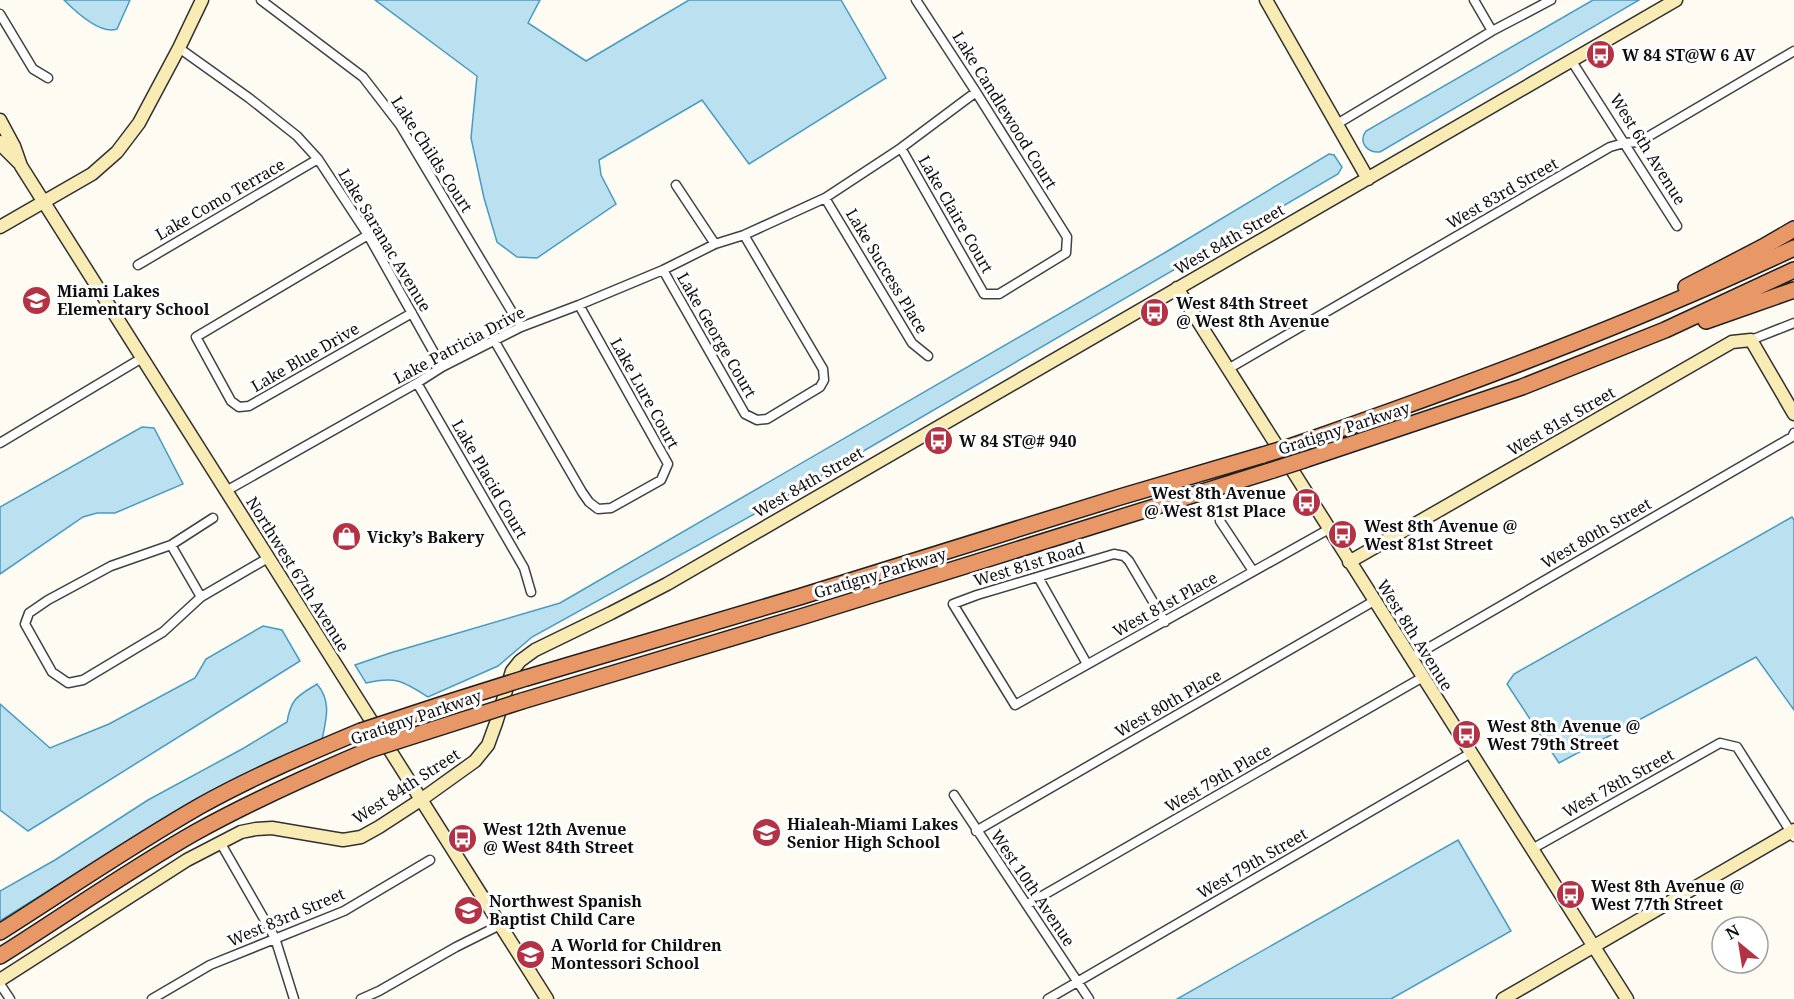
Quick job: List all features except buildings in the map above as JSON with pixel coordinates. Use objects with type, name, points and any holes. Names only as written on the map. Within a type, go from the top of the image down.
[{"type":"highway","points":[[1590,336],[1631,311],[1692,283],[1794,229]]},
{"type":"highway","name":"Gratigny Parkway","points":[[0,932],[143,840],[200,807],[298,757],[361,731],[526,678],[1295,445],[1409,405],[1590,336],[1719,283],[1794,248]]},
{"type":"highway","name":"Gratigny Parkway","points":[[0,956],[195,833],[246,805],[315,772],[369,750],[1273,470],[1522,387],[1665,330],[1794,270]]},
{"type":"highway","points":[[1665,330],[1708,320],[1794,290]]},
{"type":"street","points":[[0,227],[92,174],[117,152],[139,123],[179,48],[201,0]]},
{"type":"street","name":"Lake Childs Court","points":[[261,0],[363,77],[400,125],[521,327]]},
{"type":"street","name":"Lake Candlewood Court","points":[[916,0],[1067,237]]},
{"type":"street","points":[[1266,0],[1368,178]]},
{"type":"street","points":[[1474,0],[1492,31]]},
{"type":"street","points":[[1337,124],[1492,31],[1551,0]]},
{"type":"street","name":"West 84th Street","points":[[0,982],[187,860],[241,832],[272,828],[343,840],[361,837],[422,799],[475,760],[488,745],[512,671],[520,661],[535,650],[658,588],[1676,0]]},
{"type":"street","points":[[0,14],[33,69],[48,78]]},
{"type":"street","name":"Lake Saranac Avenue","points":[[179,48],[297,135],[318,159],[368,236],[442,367]]},
{"type":"street","name":"West 83rd Street","points":[[1228,369],[1610,147],[1639,142],[1794,51]]},
{"type":"street","name":"West 6th Avenue","points":[[1571,60],[1677,226]]},
{"type":"street","name":"Lake Patricia Drive","points":[[226,491],[442,367],[494,340],[663,270],[715,244],[744,235],[825,198],[901,148],[976,92]]},
{"type":"street","name":"Northwest 67th Avenue","points":[[0,120],[14,146],[21,166]]},
{"type":"street","name":"Northwest 67th Avenue","points":[[0,142],[21,166],[44,202],[547,999]]},
{"type":"street","name":"Lake Claire Court","points":[[901,148],[984,294],[999,294],[1066,253],[1067,237]]},
{"type":"street","name":"Lake Como Terrace","points":[[138,266],[318,159]]},
{"type":"street","points":[[676,185],[715,244]]},
{"type":"street","name":"Lake Success Place","points":[[825,198],[912,344],[928,356]]},
{"type":"street","name":"Lake George Court","points":[[663,270],[745,414],[757,420],[767,419],[820,387],[824,380],[823,369],[744,235]]},
{"type":"street","name":"Lake Blue Drive","points":[[368,236],[196,337],[231,401],[240,407],[249,406],[412,313]]},
{"type":"street","name":"West 8th Avenue","points":[[1177,288],[1627,999]]},
{"type":"street","name":"Lake Lure Court","points":[[494,340],[582,492],[598,509],[611,508],[661,480],[668,464],[579,305]]},
{"type":"street","name":"West 81st Street","points":[[1350,562],[1732,342],[1751,340],[1794,323]]},
{"type":"street","points":[[1751,340],[1794,414]]},
{"type":"street","points":[[0,443],[142,358]]},
{"type":"street","name":"Lake Placid Court","points":[[417,383],[524,567],[531,592]]},
{"type":"street","name":"West 80th Street","points":[[1411,658],[1792,437],[1794,433]]},
{"type":"street","points":[[213,518],[171,545],[111,566],[48,600],[29,613],[25,624],[52,672],[68,683],[83,680],[163,632],[201,597],[268,558]]},
{"type":"street","points":[[1220,521],[1253,571]]},
{"type":"street","name":"West 81st Place","points":[[1015,705],[1329,529]]},
{"type":"street","points":[[171,545],[201,597]]},
{"type":"street","name":"West 81st Road","points":[[1015,705],[953,604],[1114,554],[1124,556],[1129,561],[1165,622]]},
{"type":"street","points":[[1038,577],[1087,664]]},
{"type":"street","name":"West 80th Place","points":[[976,831],[1374,601]]},
{"type":"street","name":"West 79th Place","points":[[1028,904],[1423,677]]},
{"type":"street","name":"West 78th Street","points":[[1532,849],[1720,743],[1737,747],[1793,833]]},
{"type":"street","name":"West 79th Street","points":[[1048,999],[1471,753]]},
{"type":"street","name":"West 10th Avenue","points":[[954,795],[1089,999]]},
{"type":"street","points":[[1503,999],[1793,833]]},
{"type":"street","points":[[220,842],[275,938],[294,999]]},
{"type":"street","name":"West 83rd Street","points":[[152,999],[210,965],[344,911],[430,860]]},
{"type":"street","points":[[361,999],[500,925]]},
{"type":"street","points":[[0,982],[10,999]]},
{"type":"water","points":[[64,0],[130,0],[117,29],[111,30],[89,21]]},
{"type":"water","points":[[375,0],[540,0],[528,23],[586,61],[689,0],[841,0],[886,78],[749,164],[702,100],[599,160],[601,175],[616,204],[537,258],[517,257],[497,242],[484,198],[471,138],[477,76]]},
{"type":"water","points":[[1593,0],[1639,0],[1380,152],[1371,151],[1363,143],[1366,131]]},
{"type":"water","points":[[1329,154],[1334,155],[1342,167],[1338,174],[776,502],[532,637],[498,666],[428,697],[399,681],[385,680],[366,683],[355,665],[560,603],[1166,252]]},
{"type":"water","points":[[142,427],[154,428],[183,484],[115,513],[97,513],[83,517],[0,574],[0,507]]},
{"type":"water","points":[[1792,517],[1794,520],[1794,710],[1756,657],[1559,763],[1507,684],[1514,674]]},
{"type":"water","points":[[263,626],[282,630],[300,661],[28,831],[0,810],[0,704],[50,748],[109,724],[195,678],[206,659]]},
{"type":"water","points":[[317,684],[325,697],[326,704],[322,740],[157,823],[0,921],[0,891],[55,860],[148,800],[287,722],[296,698]]},
{"type":"water","points":[[1458,840],[1511,931],[1391,999],[1177,999]]},
{"type":"place","name":"W 84 ST@W 6 AV","points":[[1601,55]]},
{"type":"place","name":"Miami Lakes Elementary School","points":[[36,300]]},
{"type":"place","name":"West 84th Street @ West 8th Avenue","points":[[1155,312]]},
{"type":"place","name":"W 84 ST@# 940","points":[[938,441]]},
{"type":"place","name":"West 8th Avenue @ West 81st Place","points":[[1307,502]]},
{"type":"place","name":"West 8th Avenue @ West 81st Street","points":[[1343,535]]},
{"type":"place","name":"Vicky’s Bakery","points":[[346,537]]},
{"type":"place","name":"West 8th Avenue @ West 79th Street","points":[[1466,735]]},
{"type":"place","name":"Hialeah-Miami Lakes Senior High School","points":[[766,833]]},
{"type":"place","name":"West 12th Avenue @ West 84th Street","points":[[462,838]]},
{"type":"place","name":"West 8th Avenue @ West 77th Street","points":[[1570,895]]},
{"type":"place","name":"Northwest Spanish Baptist Child Care","points":[[468,910]]},
{"type":"place","name":"A World for Children Montessori School","points":[[530,954]]}]
